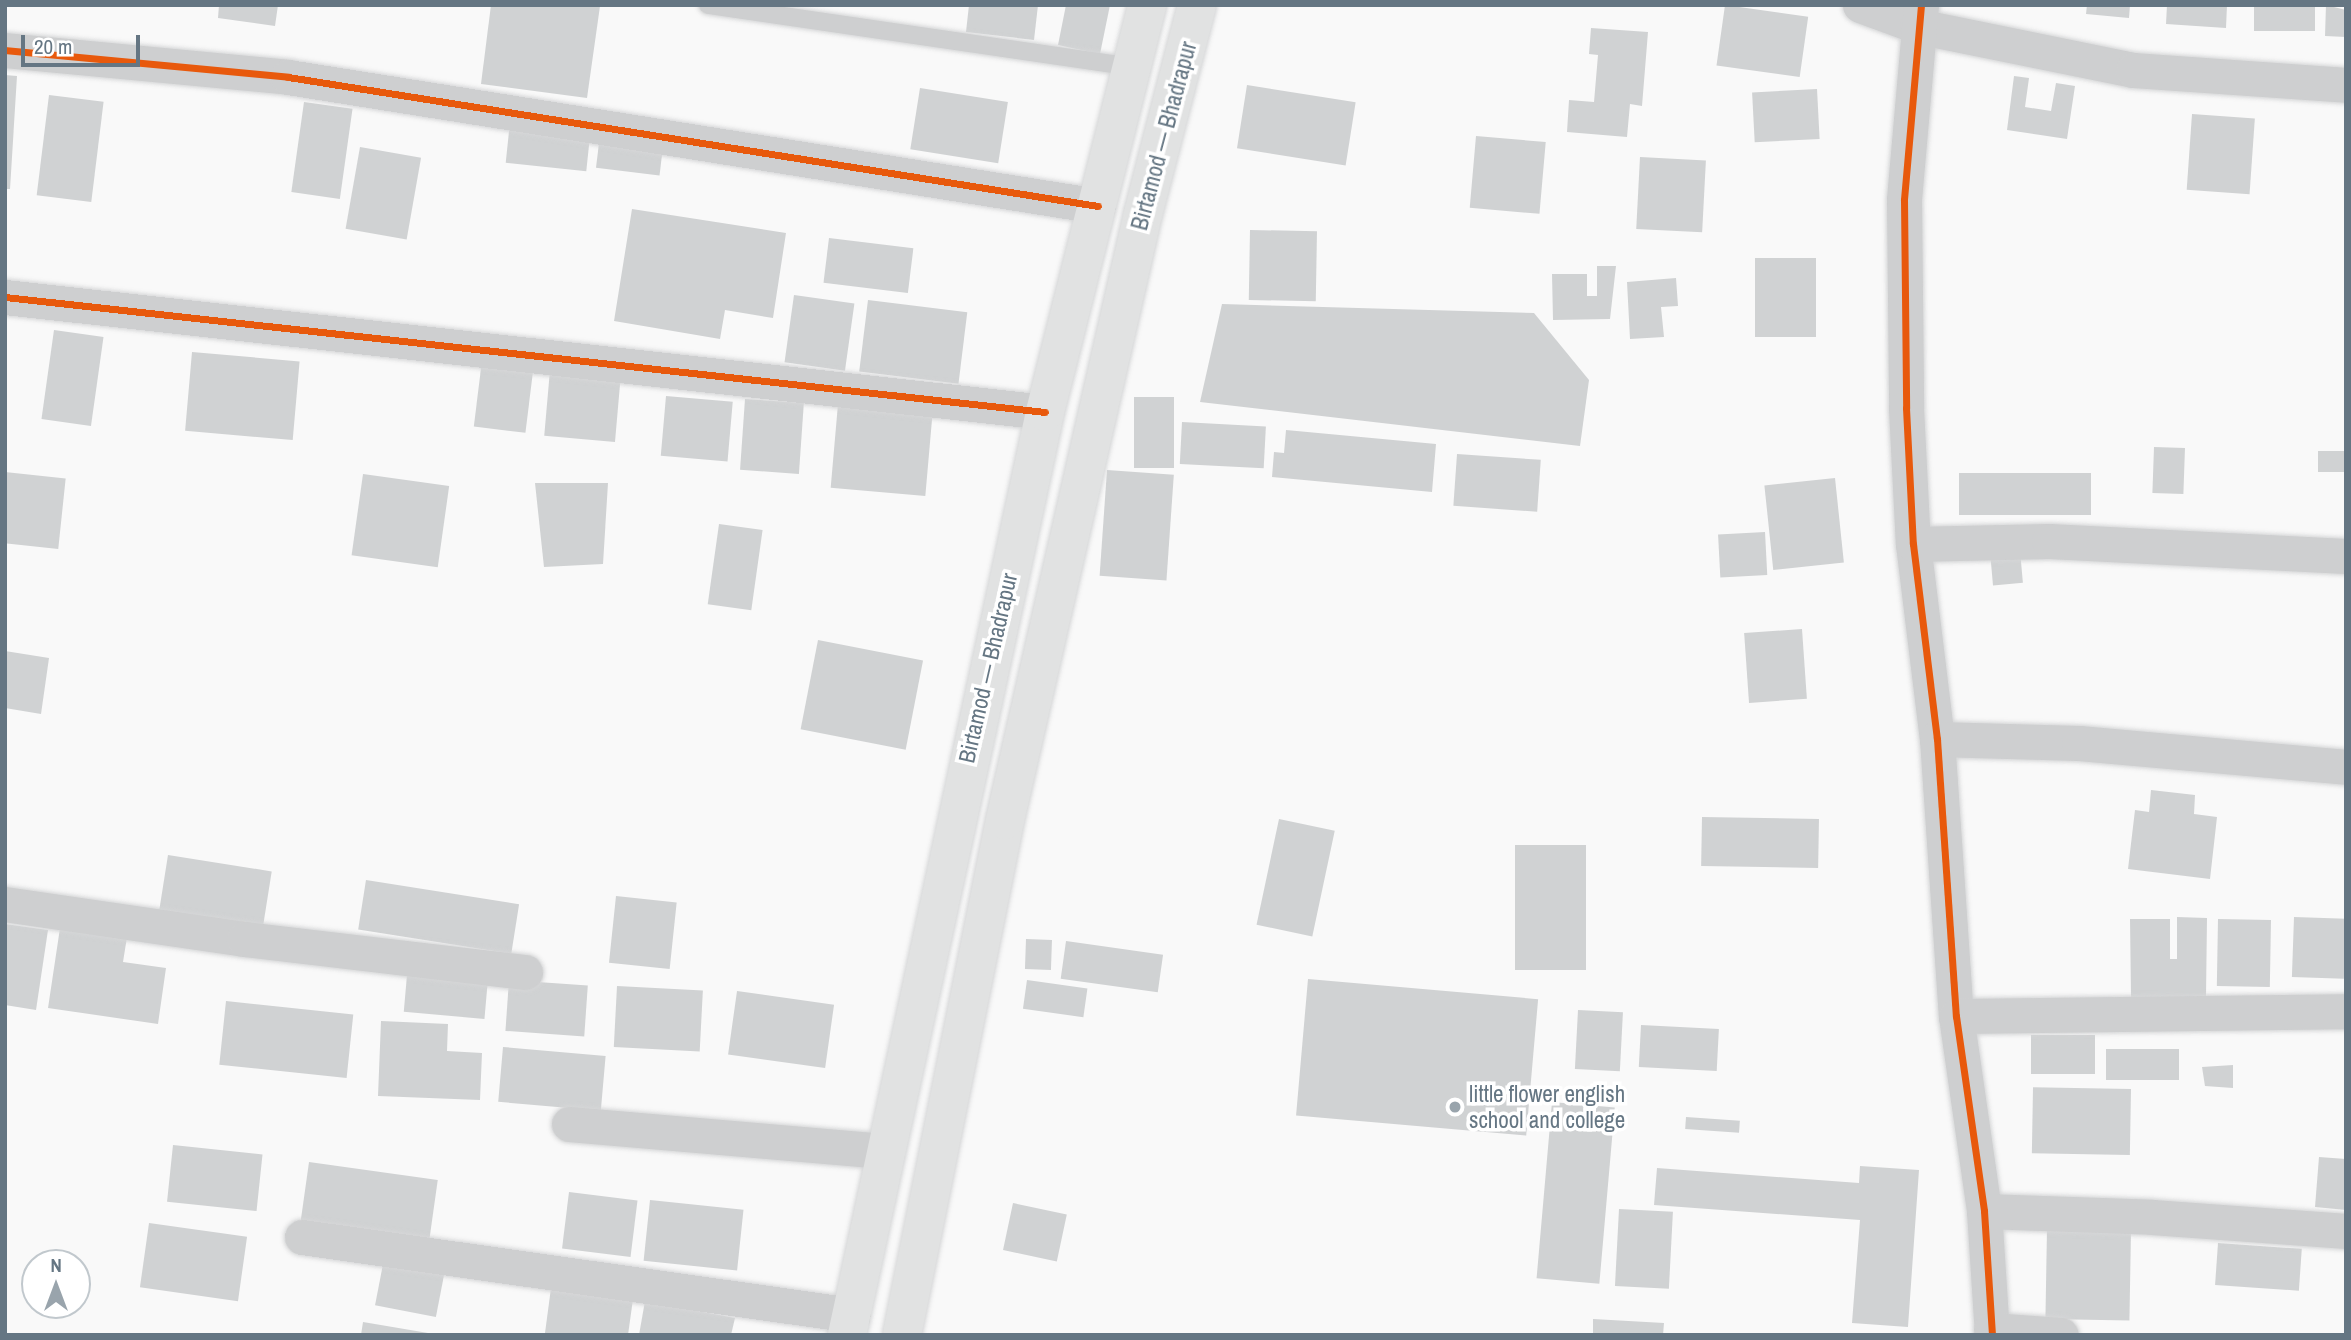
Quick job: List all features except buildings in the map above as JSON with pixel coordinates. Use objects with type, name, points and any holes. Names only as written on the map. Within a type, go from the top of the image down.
[{"type":"main road","name":"Birtamod — Bhadrapur","points":[[849,1325],[1045,412],[1134,67],[1147,5]]},
{"type":"main road","name":"Birtamod — Bhadrapur","points":[[902,1335],[1005,820],[1094,425],[1197,5]]},
{"type":"main road","points":[[913,1026],[962,1042]]},
{"type":"street","points":[[1860,5],[1919,16],[2133,70],[2346,85]]},
{"type":"street","points":[[1919,16],[1904,200],[1906,408],[1913,544],[1937,739],[1956,1016],[1984,1212],[1992,1332],[2061,1335]]},
{"type":"street","points":[[5,50],[288,77],[1098,206]]},
{"type":"street","points":[[5,297],[1045,412]]},
{"type":"street","points":[[1913,544],[2049,541],[2346,556]]},
{"type":"street","points":[[1937,739],[2079,743],[2346,767]]},
{"type":"street","points":[[5,904],[244,939],[525,972]]},
{"type":"street","points":[[1956,1016],[2346,1011]]},
{"type":"street","points":[[569,1124],[887,1151]]},
{"type":"street","points":[[1984,1212],[2152,1217],[2346,1231]]},
{"type":"street","points":[[302,1237],[849,1325]]},
{"type":"lane","points":[[708,5],[1134,67]]},
{"type":"cycle path","points":[[1921,5],[1904,200],[1906,408],[1913,544],[1937,739],[1956,1016],[1984,1211],[1992,1335]]},
{"type":"cycle path","points":[[5,50],[288,77],[1098,206]]},
{"type":"cycle path","points":[[5,297],[1045,412]]},
{"type":"place","name":"little flower english school and college","points":[[1455,1107]]}]
